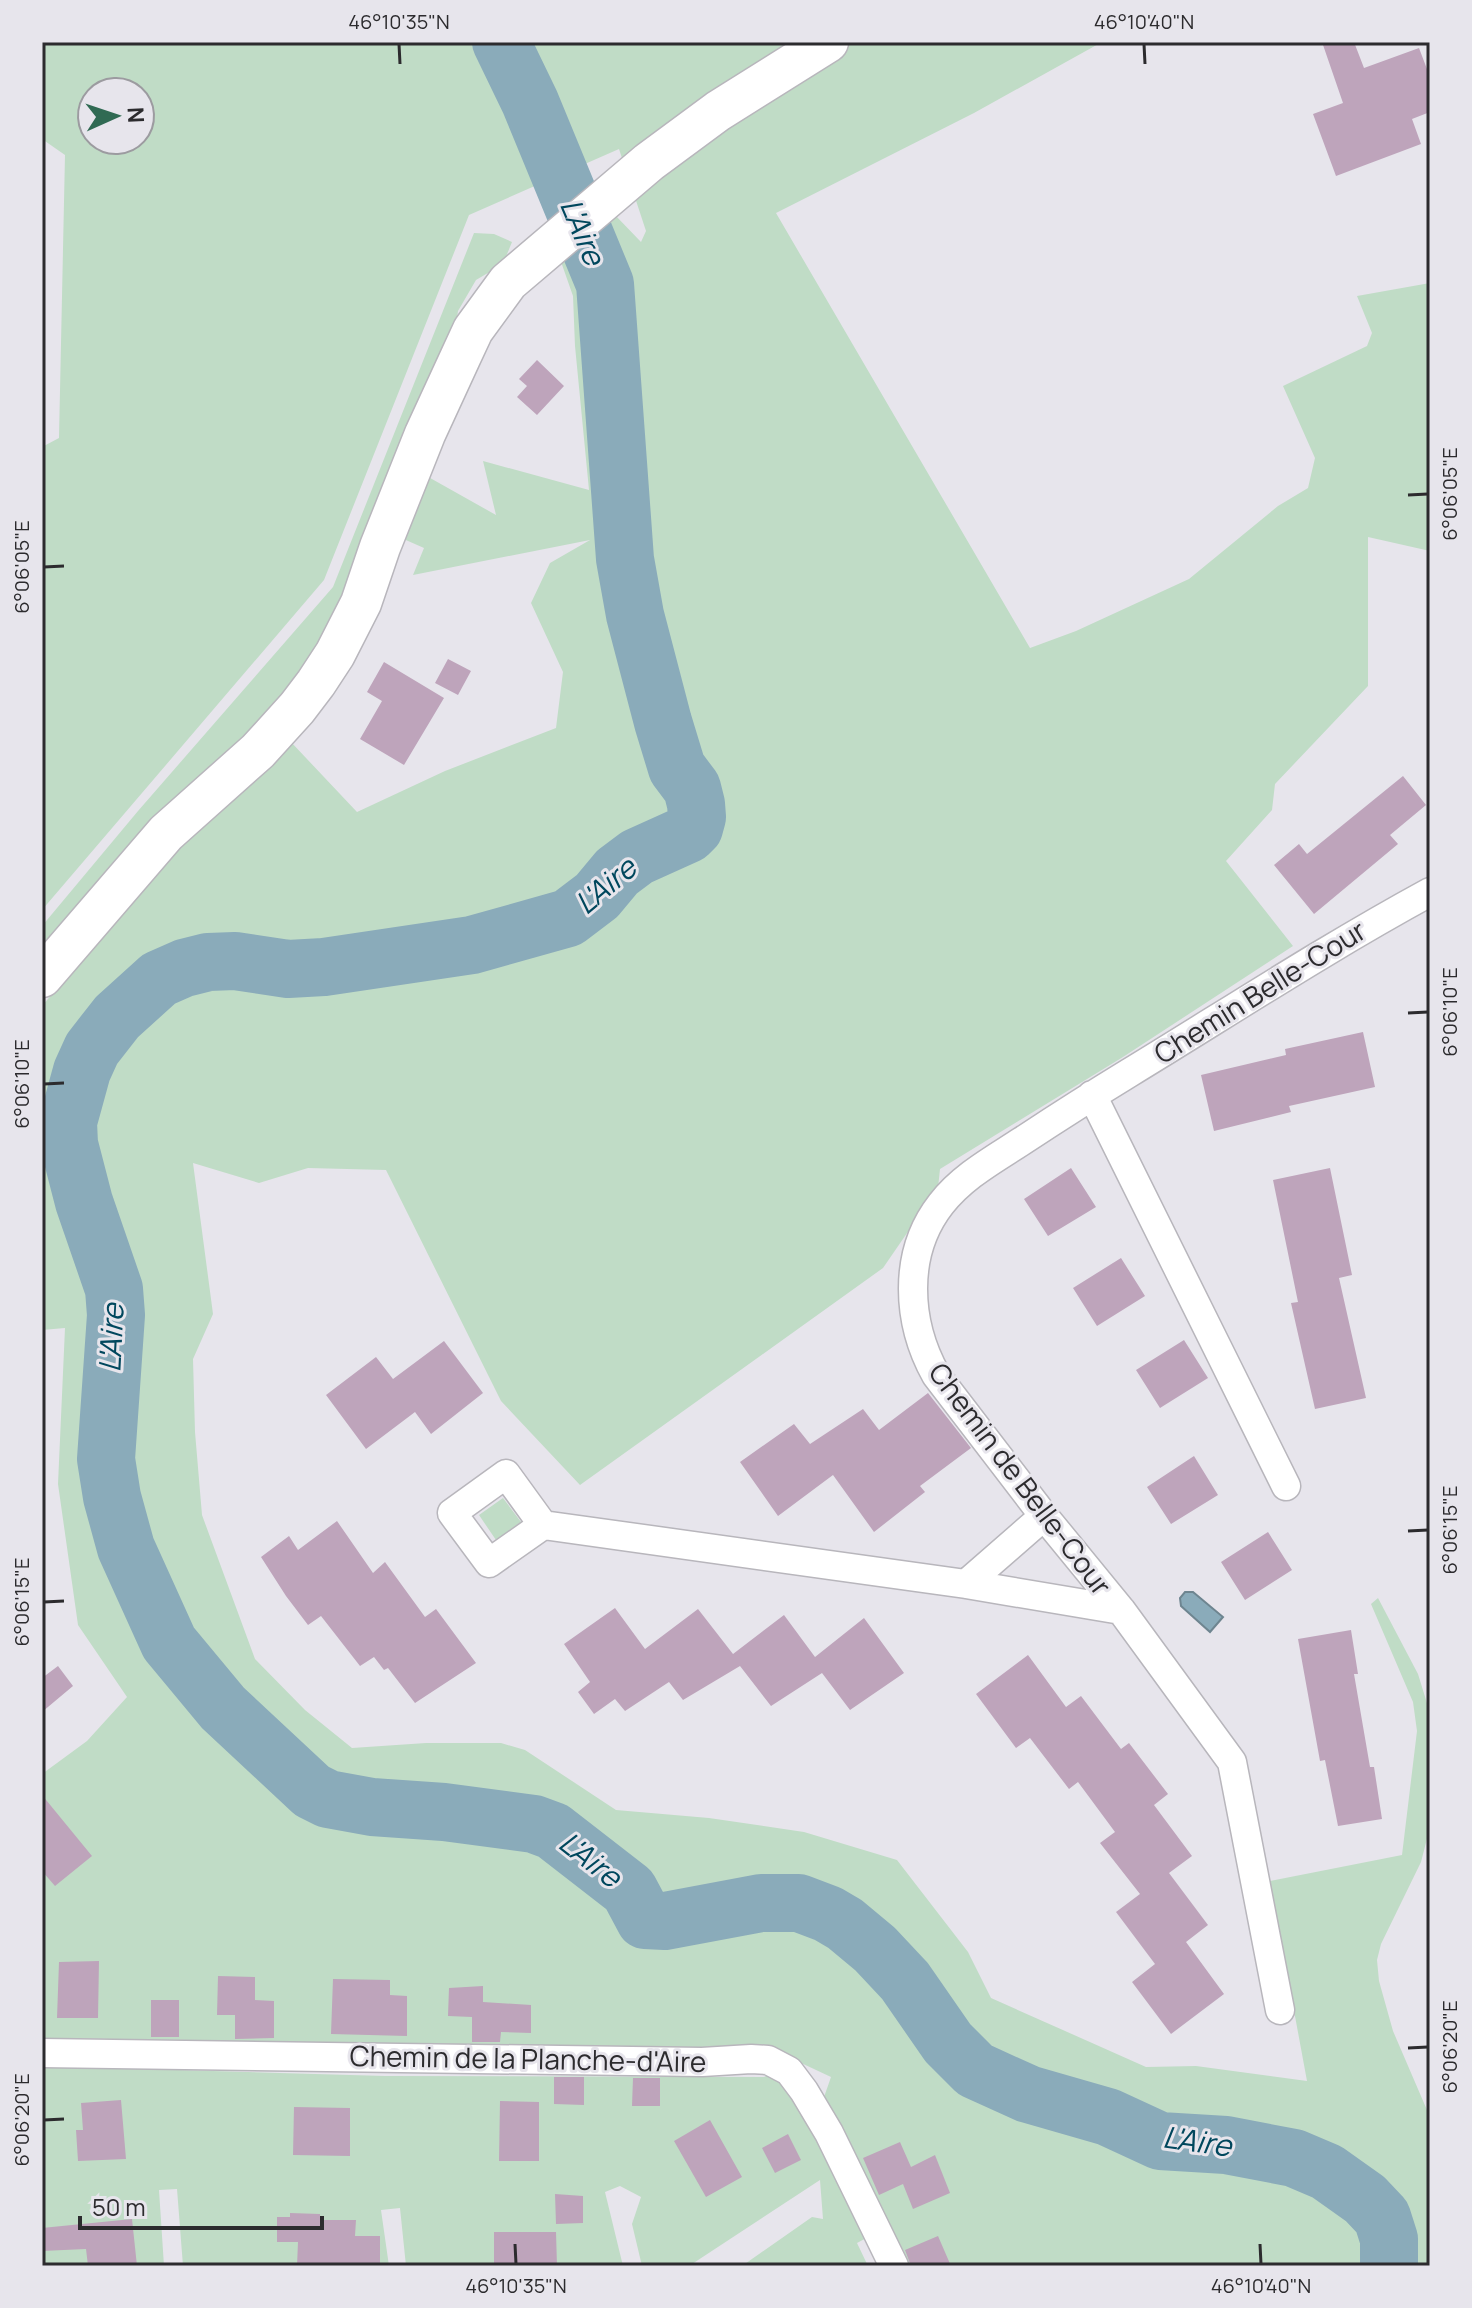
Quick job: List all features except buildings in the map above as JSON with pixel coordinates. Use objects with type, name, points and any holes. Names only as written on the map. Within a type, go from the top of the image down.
[{"type":"street","points":[[42,977],[166,833],[258,751],[316,683],[361,603],[425,434],[473,330],[508,282],[649,162],[718,111],[828,42]]},
{"type":"street","name":"Chemin Belle-Cour","points":[[1092,1095],[1356,932],[1430,892]]},
{"type":"street","points":[[1092,1095],[1286,1486]]},
{"type":"street","name":"Chemin de Belle-Cour","points":[[1092,1095],[966,1177],[940,1205],[917,1254],[913,1282],[917,1327],[925,1354],[936,1375],[1121,1610],[1232,1762],[1280,2010]]},
{"type":"street","points":[[966,1584],[1044,1516]]},
{"type":"street","name":"Chemin de Belle-Cour","points":[[543,1525],[966,1584],[1121,1610]]},
{"type":"street","name":"Chemin de la Planche-d'Aire","points":[[42,2053],[702,2062],[768,2060],[789,2071],[804,2091],[829,2133],[894,2266]]},
{"type":"green space","points":[[42,42],[1102,42],[974,113],[776,213],[1030,648],[1076,631],[1189,579],[1278,506],[1308,488],[1315,458],[1283,386],[1367,346],[1372,333],[1357,296],[1430,283],[1430,551],[1368,537],[1368,686],[1275,784],[1272,810],[1226,861],[1293,946],[1123,1057],[940,1169],[938,1188],[883,1268],[580,1485],[501,1401],[386,1170],[308,1168],[259,1183],[193,1163],[213,1314],[193,1359],[202,1515],[255,1659],[305,1710],[352,1748],[426,1743],[501,1743],[525,1750],[616,1810],[709,1818],[804,1832],[897,1860],[968,1952],[991,1998],[1146,2067],[1196,2066],[1307,2081],[1270,1881],[1402,1855],[1417,1731],[1413,1702],[1371,1604],[1378,1598],[1418,1674],[1430,1713],[1430,1827],[1421,1862],[1381,1944],[1377,1960],[1379,1981],[1393,2031],[1430,2117],[1430,2266],[909,2266],[823,2100],[831,2077],[767,2047],[303,2046],[186,2040],[42,2038],[42,1774],[87,1741],[127,1697],[78,1625],[58,1484],[65,1328],[42,1330],[42,1006],[184,839],[290,741],[357,812],[445,771],[556,728],[563,672],[531,603],[550,563],[590,540],[413,575],[424,548],[399,537],[423,474],[496,515],[483,461],[589,490],[573,296],[559,256],[615,215],[641,242],[646,231],[619,149],[469,215],[324,580],[42,910],[42,447],[59,438],[65,155],[42,139]]},
{"type":"green space","points":[[474,233],[494,234],[512,242],[503,264],[476,280],[458,311],[453,345],[311,667],[42,953],[42,926],[333,587]]},
{"type":"green space","points":[[503,1498],[521,1522],[496,1540],[479,1515]]},
{"type":"green space","points":[[42,2066],[385,2076],[764,2077],[772,2073],[815,2130],[872,2235],[857,2243],[868,2266],[742,2266],[812,2217],[823,2219],[820,2180],[689,2266],[642,2266],[632,2224],[641,2197],[620,2186],[605,2192],[623,2266],[406,2266],[400,2208],[381,2210],[389,2266],[183,2266],[177,2189],[159,2190],[164,2266],[42,2266]]},
{"type":"water","points":[[1185,1592],[1193,1592],[1223,1617],[1210,1632],[1181,1606],[1180,1598]]},
{"type":"waterway","name":"L'Aire","points":[[501,42],[530,102],[605,284],[625,559],[635,615],[663,722],[677,768],[692,788],[697,817],[694,828],[688,834],[637,857],[617,872],[597,896],[568,918],[472,945],[324,967],[288,969],[235,961],[208,962],[184,968],[159,979],[117,1017],[92,1049],[82,1071],[68,1122],[69,1144],[84,1202],[114,1289],[116,1315],[106,1459],[112,1497],[126,1548],[169,1643],[223,1708],[312,1791],[328,1799],[372,1807],[444,1812],[534,1824],[553,1831],[629,1890],[645,1920],[665,1921],[761,1903],[799,1903],[828,1914],[875,1949],[905,1981],[948,2043],[975,2070],[1028,2094],[1108,2117],[1160,2141],[1226,2145],[1294,2158],[1327,2172],[1365,2199],[1382,2217],[1389,2239],[1389,2266]]}]
